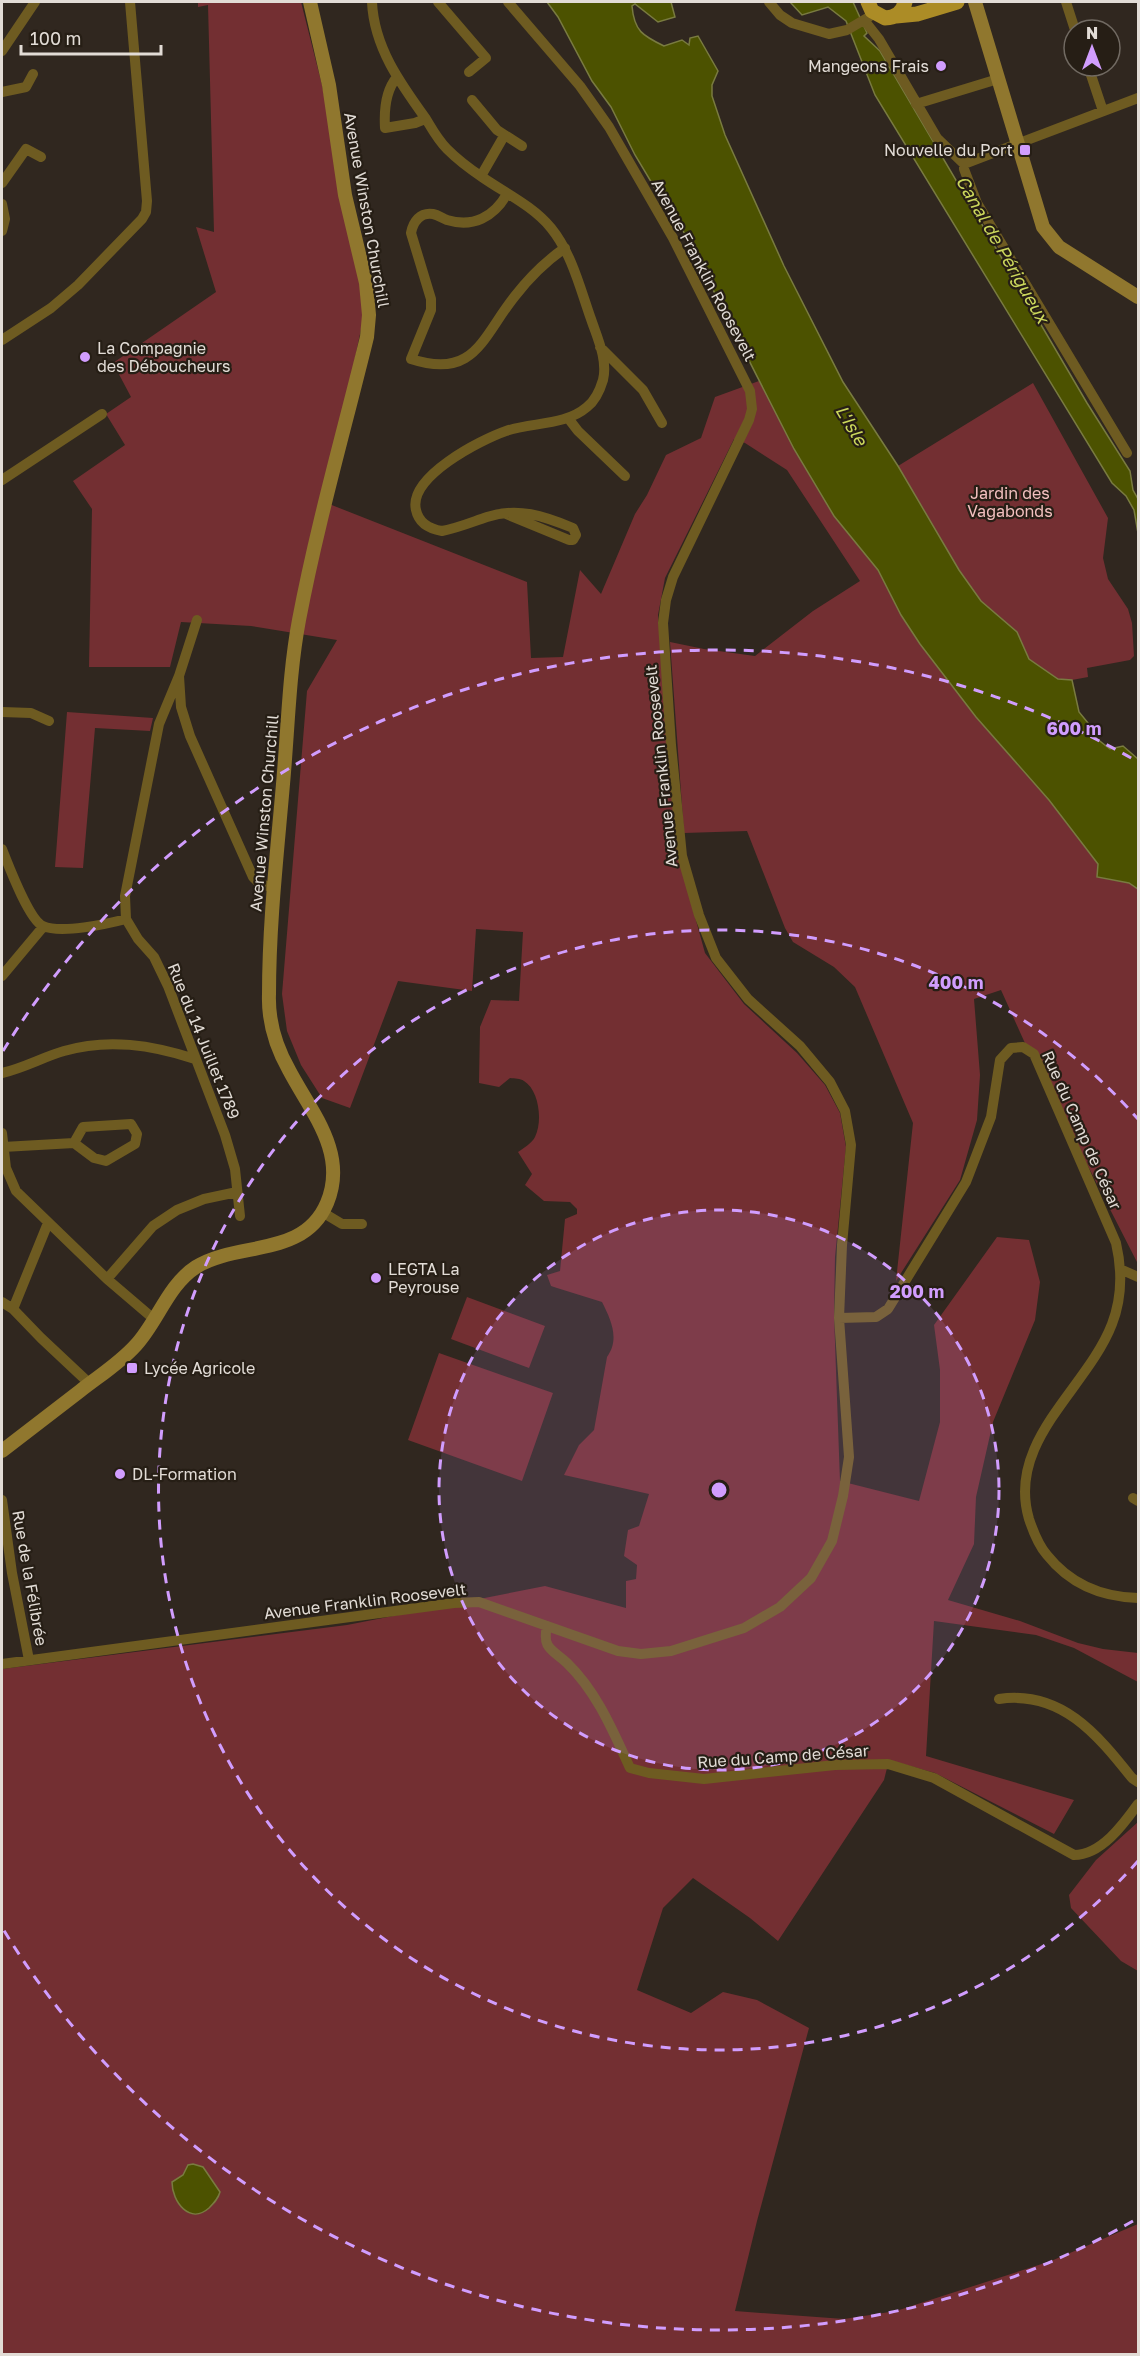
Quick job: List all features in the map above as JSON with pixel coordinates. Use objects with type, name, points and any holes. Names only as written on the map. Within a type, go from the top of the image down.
[{"type":"main road","name":"Avenue Winston Churchill","points":[[2,1451],[123,1358],[155,1320],[176,1285],[199,1265],[287,1242],[308,1230],[322,1212],[332,1186],[333,1160],[329,1144],[321,1125],[287,1068],[276,1041],[271,1020],[269,980],[299,621],[367,337],[369,315],[366,283],[345,195],[329,85],[310,2]]},
{"type":"main road","points":[[896,16],[901,12],[905,2]]},
{"type":"main road","points":[[919,2],[948,3],[963,7],[981,22]]},
{"type":"main road","points":[[975,2],[1040,220],[1048,236],[1059,246],[1138,297]]},
{"type":"main road","points":[[866,14],[885,18],[917,14],[948,3]]},
{"type":"street","points":[[2,51],[34,2]]},
{"type":"street","points":[[2,340],[51,309],[78,285],[142,219],[146,212],[147,201],[130,2]]},
{"type":"street","points":[[372,2],[380,44],[397,77],[446,148],[481,176],[524,204],[550,227],[565,248],[600,346],[604,367],[601,387],[587,408],[568,418],[506,431],[459,454],[437,471],[421,488],[416,501],[419,518],[426,527],[442,531],[486,517],[506,513],[524,512],[546,517],[573,528],[576,535],[573,540],[568,540],[506,513]]},
{"type":"street","points":[[438,2],[486,58],[469,72]]},
{"type":"street","name":"Avenue Franklin Roosevelt","points":[[2,1664],[454,1603],[479,1602],[618,1651],[641,1654],[671,1651],[744,1628],[780,1607],[811,1578],[832,1541],[843,1496],[849,1457],[839,1318],[842,1245],[851,1145],[845,1111],[830,1082],[800,1046],[748,999],[716,958],[699,915],[682,856],[672,756],[663,623],[666,600],[673,577],[749,420],[752,409],[750,391],[674,238],[609,127],[580,86],[508,2]]},
{"type":"street","points":[[769,2],[780,15],[792,22],[829,34],[847,30],[866,14],[937,138],[964,164],[977,203],[1127,453]]},
{"type":"street","points":[[1066,2],[1071,18]]},
{"type":"street","points":[[2,92],[26,87],[33,75]]},
{"type":"street","points":[[397,77],[390,88],[386,103],[385,128],[415,123],[425,118]]},
{"type":"street","points":[[1092,78],[1103,111]]},
{"type":"street","points":[[916,104],[998,79]]},
{"type":"street","points":[[964,164],[1138,98]]},
{"type":"street","points":[[472,100],[504,136],[522,146]]},
{"type":"street","points":[[481,176],[504,136]]},
{"type":"street","points":[[2,183],[26,149],[41,157]]},
{"type":"street","points":[[507,194],[492,212],[481,220],[468,223],[448,220],[432,214],[421,216],[413,223],[411,233],[431,299],[427,322],[411,359],[441,365],[466,358],[475,351],[513,298],[531,278],[565,248]]},
{"type":"street","points":[[2,204],[5,219],[2,231]]},
{"type":"street","points":[[600,346],[643,390],[662,423]]},
{"type":"street","points":[[2,480],[102,414]]},
{"type":"street","points":[[568,418],[578,431],[625,476]]},
{"type":"street","points":[[2,849],[26,904],[36,921],[43,927],[65,929],[126,919],[125,896],[159,724],[179,676],[197,620]]},
{"type":"street","points":[[179,676],[180,707],[190,735],[253,877],[260,884],[275,888]]},
{"type":"street","points":[[2,712],[31,713],[49,721]]},
{"type":"street","name":"Rue du 14 Juillet 1789","points":[[126,919],[138,939],[154,957],[168,986],[233,1156],[240,1216]]},
{"type":"street","points":[[2,976],[43,927]]},
{"type":"street","points":[[2,1073],[66,1050],[113,1044],[146,1046],[195,1059]]},
{"type":"street","name":"Rue du Camp de César","points":[[839,1318],[876,1317],[888,1309],[966,1182],[991,1117],[1000,1060],[1011,1048],[1023,1047],[1034,1054],[1116,1243],[1120,1269],[1118,1300],[1102,1346],[1038,1438],[1028,1466],[1024,1490],[1027,1511],[1032,1529],[1043,1550],[1058,1569],[1081,1585],[1100,1593],[1138,1598]]},
{"type":"street","points":[[3,1148],[74,1143],[94,1158],[105,1161],[135,1144],[137,1134],[131,1124],[83,1127],[74,1143]]},
{"type":"street","points":[[2,1133],[6,1168],[16,1191],[107,1280],[155,1320]]},
{"type":"street","points":[[107,1280],[153,1226],[177,1210],[204,1199],[237,1192]]},
{"type":"street","points":[[322,1212],[342,1224],[362,1224]]},
{"type":"street","points":[[13,1309],[48,1223]]},
{"type":"street","points":[[1120,1269],[1138,1277]]},
{"type":"street","points":[[2,1302],[13,1309],[40,1338],[90,1384]]},
{"type":"street","name":"Rue de la Félibrée","points":[[2,1500],[12,1573],[29,1660]]},
{"type":"street","name":"Rue du Camp de César","points":[[547,1626],[544,1638],[547,1647],[568,1664],[599,1702],[630,1768],[649,1773],[704,1779],[835,1765],[888,1764],[934,1778],[1074,1854],[1084,1855],[1096,1851],[1138,1804]]},
{"type":"street","points":[[999,1699],[1029,1697],[1073,1716],[1093,1732],[1138,1782]]},
{"type":"green space","points":[[198,2],[301,2],[322,85],[362,287],[364,315],[347,396],[319,500],[527,582],[531,658],[563,657],[580,570],[601,594],[635,514],[666,455],[701,438],[715,397],[759,381],[794,449],[834,516],[878,570],[901,615],[920,644],[976,717],[1049,800],[1098,864],[1097,877],[1129,883],[1138,889],[1138,1264],[1024,1041],[1001,990],[974,999],[980,1075],[977,1120],[960,1180],[896,1281],[913,1123],[855,987],[834,967],[793,942],[785,928],[747,831],[684,833],[670,642],[755,656],[813,611],[860,581],[787,470],[745,443],[734,439],[665,578],[658,615],[677,852],[705,953],[744,1004],[797,1053],[825,1085],[840,1113],[846,1147],[835,1257],[834,1315],[840,1481],[919,1501],[940,1422],[940,1370],[934,1325],[997,1237],[1029,1240],[1040,1282],[1035,1320],[993,1422],[976,1497],[974,1544],[948,1600],[1020,1621],[1078,1643],[1103,1649],[1138,1653],[1138,1682],[1074,1648],[1036,1635],[934,1621],[926,1756],[1074,1800],[1054,1834],[935,1773],[889,1760],[884,1780],[778,1941],[750,1918],[693,1878],[663,1908],[637,1990],[691,2013],[723,1992],[757,2000],[809,2028],[735,2311],[844,2319],[896,2311],[1051,2261],[1138,2224],[1138,2354],[2,2354],[2,1669],[347,1625],[545,1586],[626,1608],[626,1581],[636,1579],[637,1565],[624,1556],[628,1530],[639,1526],[649,1494],[564,1475],[579,1445],[594,1430],[607,1357],[614,1336],[602,1302],[551,1286],[547,1275],[560,1271],[565,1219],[577,1214],[577,1209],[570,1202],[544,1201],[525,1185],[532,1174],[518,1152],[535,1137],[539,1123],[538,1106],[533,1091],[529,1085],[519,1079],[510,1078],[499,1087],[479,1083],[480,1027],[491,1000],[519,1001],[523,932],[476,929],[472,991],[398,981],[350,1108],[322,1098],[301,1065],[287,1031],[282,994],[307,691],[337,640],[251,626],[181,622],[170,667],[89,667],[92,509],[73,481],[125,445],[106,414],[131,397],[113,363],[216,292],[196,227],[214,232],[208,5],[198,7]]},
{"type":"green space","name":"Jardin des Vagabonds","points":[[1033,383],[1108,518],[1103,558],[1108,579],[1128,609],[1132,623],[1134,656],[1130,660],[1087,668],[1088,677],[1072,680],[1058,679],[1029,659],[1017,632],[981,601],[959,570],[898,466]]},
{"type":"green space","points":[[67,712],[153,718],[150,731],[95,728],[83,868],[55,867]]},
{"type":"green space","points":[[467,1297],[545,1326],[529,1368],[451,1339]]},
{"type":"green space","points":[[439,1353],[553,1393],[522,1481],[408,1440]]},
{"type":"green space","points":[[1138,1822],[1138,1971],[1121,1961],[1071,1908],[1069,1895],[1096,1860]]},
{"type":"water","name":"L'Isle","points":[[547,2],[671,2],[675,17],[658,22],[635,4],[632,6],[637,27],[645,36],[664,46],[682,40],[689,45],[690,38],[698,36],[718,71],[712,85],[712,96],[725,135],[784,266],[843,382],[898,466],[959,570],[981,601],[1017,632],[1029,659],[1058,679],[1072,680],[1079,712],[1093,729],[1096,738],[1110,749],[1123,746],[1138,759],[1138,889],[1129,883],[1097,877],[1098,864],[1049,800],[976,717],[920,644],[901,615],[878,570],[834,516],[794,449],[673,211],[665,205],[635,155],[611,107],[592,81],[558,17]]},
{"type":"water","points":[[790,2],[853,2],[867,33],[864,36],[880,51],[1087,403],[1130,471],[1133,490],[1138,499],[1138,533],[1134,510],[1126,496],[1112,483],[875,95],[846,21],[828,7],[802,15]]},
{"type":"water","points":[[188,2165],[203,2167],[220,2192],[209,2208],[202,2213],[195,2214],[183,2209],[175,2197],[172,2182],[183,2175]]},
{"type":"place","name":"Mangeons Frais","points":[[941,66]]},
{"type":"place","name":"Nouvelle du Port","points":[[1025,150]]},
{"type":"place","name":"La Compagnie des Déboucheurs","points":[[85,357]]},
{"type":"place","name":"LEGTA La Peyrouse","points":[[376,1278]]},
{"type":"place","name":"Lycée Agricole","points":[[132,1368]]},
{"type":"place","name":"DL-Formation","points":[[120,1474]]},
{"type":"water label","name":"Canal de Périgueux","points":[[1003,249]]}]
